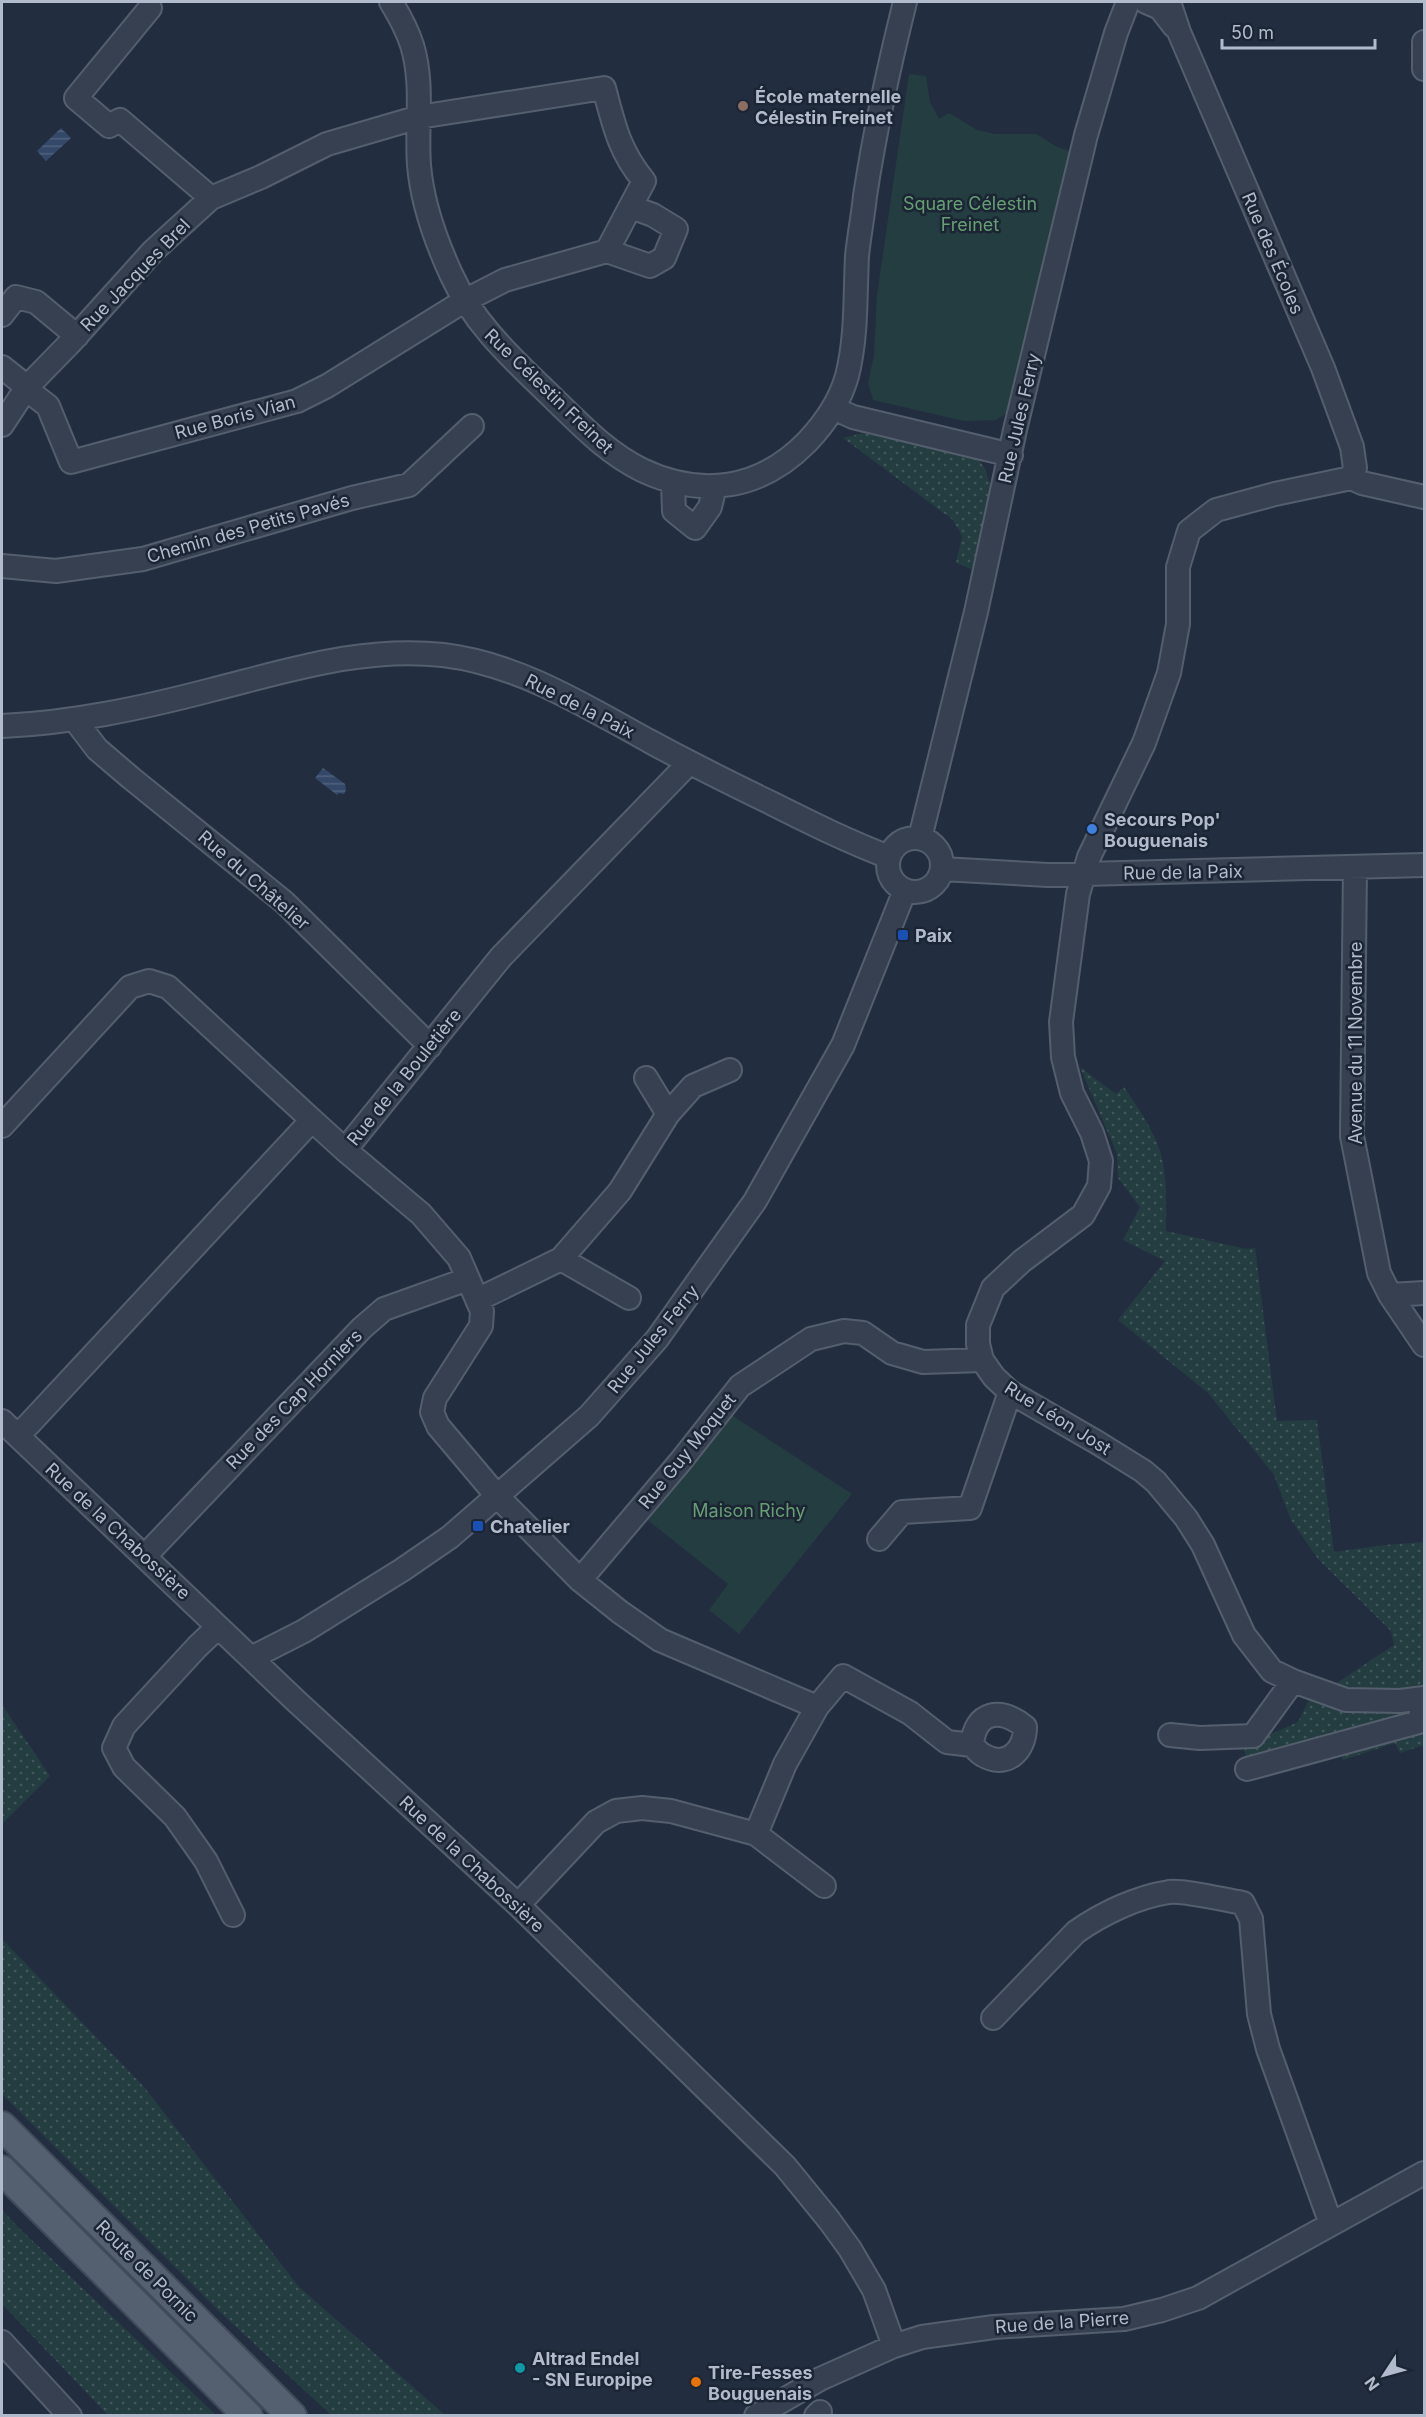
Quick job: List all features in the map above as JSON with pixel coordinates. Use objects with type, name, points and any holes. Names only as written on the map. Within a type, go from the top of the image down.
[{"type":"main road","name":"Route de Pornic","points":[[2,2126],[292,2415]]},
{"type":"main road","name":"Route de Pornic","points":[[2,2169],[248,2415]]},
{"type":"street","name":"Rue Célestin Freinet","points":[[391,2],[412,44],[417,74],[419,164],[428,218],[439,249],[464,301],[494,340],[595,440],[632,466],[673,483],[715,486],[744,482],[774,469],[799,449],[823,423],[841,392],[852,344],[857,253],[873,141],[904,2]]},
{"type":"street","name":"Rue Jules Ferry","points":[[920,838],[976,612],[1015,430],[1086,135],[1116,33],[1128,2]]},
{"type":"street","name":"Rue des Écoles","points":[[1146,2],[1160,8],[1179,32]]},
{"type":"street","name":"Rue des Écoles","points":[[1169,2],[1179,32],[1323,368],[1352,447],[1355,468],[1351,478]]},
{"type":"street","points":[[150,8],[76,98],[109,126],[120,120],[211,198]]},
{"type":"street","points":[[1425,42],[1425,69]]},
{"type":"street","name":"Rue Jacques Brel","points":[[2,425],[26,388],[77,336],[153,251],[211,198],[261,177],[327,144],[418,117],[604,88],[621,148],[631,166],[644,181],[631,207]]},
{"type":"street","points":[[464,301],[505,280],[607,251],[650,266],[664,258],[676,229],[653,215],[631,207],[607,251]]},
{"type":"street","points":[[2,315],[16,297],[36,302],[77,336]]},
{"type":"street","name":"Rue Boris Vian","points":[[26,388],[48,406],[71,462],[297,401],[327,386],[464,301]]},
{"type":"street","points":[[2,367],[26,388]]},
{"type":"street","points":[[833,408],[853,417],[1011,455]]},
{"type":"street","name":"Chemin des Petits Pavés","points":[[2,566],[56,571],[143,559],[352,498],[409,485],[472,426]]},
{"type":"street","points":[[982,1360],[978,1344],[978,1325],[993,1288],[1022,1261],[1083,1215],[1099,1186],[1101,1161],[1092,1133],[1072,1093],[1063,1057],[1061,1022],[1078,894],[1089,857],[1144,743],[1169,673],[1178,624],[1178,567],[1189,531],[1216,510],[1275,494],[1351,478],[1362,483],[1425,497]]},
{"type":"street","points":[[673,483],[674,511],[695,528],[710,507],[715,486]]},
{"type":"street","name":"Rue de la Paix","points":[[2,726],[75,720],[206,691],[321,662],[368,655],[443,655],[498,667],[542,683],[689,763],[856,844],[889,857]]},
{"type":"street","name":"Rue du Châtelier","points":[[75,720],[97,749],[284,902],[430,1046]]},
{"type":"street","name":"Rue de la Bouletière","points":[[2,1126],[130,987],[150,981],[168,987],[345,1150],[501,957],[689,763]]},
{"type":"street","points":[[910,838],[920,838],[935,846],[942,857],[942,869],[939,878],[929,888],[919,892],[905,890],[891,877],[889,857],[900,842],[910,838]]},
{"type":"street","name":"Rue de la Paix","points":[[942,869],[1006,874],[1084,874],[1425,866]]},
{"type":"street","name":"Avenue du 11 Novembre","points":[[1355,869],[1352,1136],[1379,1273],[1390,1295],[1425,1345]]},
{"type":"street","name":"Rue Jules Ferry","points":[[251,1658],[304,1631],[450,1537],[589,1416],[657,1339],[755,1201],[843,1045],[905,890]]},
{"type":"street","points":[[629,1298],[561,1259],[620,1191],[668,1114],[693,1086],[730,1070]]},
{"type":"street","points":[[646,1078],[668,1114]]},
{"type":"street","points":[[10,1429],[312,1120]]},
{"type":"street","points":[[345,1150],[421,1214],[459,1258],[482,1311],[481,1326],[435,1398],[432,1412],[438,1426],[497,1496],[580,1580],[660,1640],[817,1707]]},
{"type":"street","name":"Rue des Cap Horniers","points":[[145,1556],[362,1328],[384,1309],[472,1290],[561,1259]]},
{"type":"street","points":[[1390,1295],[1425,1293]]},
{"type":"street","name":"Rue Guy Moquet","points":[[580,1580],[680,1462],[740,1386],[811,1339],[844,1331],[863,1334],[892,1353],[923,1362],[982,1360]]},
{"type":"street","name":"Rue Léon Jost","points":[[982,1360],[994,1377],[1010,1392],[1098,1443],[1143,1471],[1156,1482],[1186,1518],[1203,1545],[1244,1635],[1272,1671],[1346,1700],[1400,1701],[1424,1698]]},
{"type":"street","points":[[879,1539],[902,1512],[970,1508],[1010,1392]]},
{"type":"street","name":"Rue de la Chabossière","points":[[10,1429],[251,1658],[518,1905],[785,2166],[850,2249],[874,2290],[894,2346]]},
{"type":"street","points":[[219,1628],[197,1647],[124,1726],[114,1748],[124,1767],[175,1817],[206,1861],[233,1915]]},
{"type":"street","points":[[756,1834],[785,1764],[817,1707],[843,1676],[910,1713],[947,1742],[972,1745]]},
{"type":"street","points":[[1170,1735],[1200,1738],[1253,1736],[1293,1681]]},
{"type":"street","points":[[1247,1769],[1419,1722],[1424,1698]]},
{"type":"street","points":[[518,1905],[596,1822],[616,1811],[642,1808],[671,1811],[756,1834],[824,1886]]},
{"type":"street","points":[[993,2018],[1077,1932],[1089,1923],[1130,1903],[1171,1892],[1243,1903],[1251,1919],[1259,2014],[1268,2049],[1331,2224]]},
{"type":"street","name":"Rue de la Pierre","points":[[756,2415],[820,2379],[894,2346],[922,2337],[994,2327],[1089,2323],[1143,2316],[1198,2298],[1425,2173]]},
{"type":"street","points":[[2,2342],[70,2415]]},
{"type":"green space","name":"Square Célestin Freinet","points":[[909,74],[926,76],[930,102],[939,119],[949,113],[977,130],[995,134],[1036,134],[1057,147],[1070,151],[1007,413],[996,420],[964,421],[873,400],[868,383],[874,355],[877,295]]},
{"type":"green space","points":[[863,433],[976,457],[985,468],[992,491],[974,570],[956,563],[962,536],[953,520],[843,438]]},
{"type":"green space","points":[[1080,1067],[1116,1094],[1124,1087],[1150,1128],[1161,1153],[1163,1164],[1166,1186],[1166,1231],[1246,1249],[1255,1248],[1277,1421],[1317,1420],[1334,1552],[1424,1542],[1424,1745],[1400,1753],[1395,1743],[1343,1760],[1335,1737],[1246,1762],[1244,1746],[1298,1722],[1308,1702],[1394,1645],[1391,1631],[1318,1559],[1291,1520],[1274,1475],[1208,1393],[1118,1320],[1165,1261],[1123,1240],[1140,1207],[1118,1178],[1117,1154]]},
{"type":"green space","name":"Maison Richy","points":[[727,1412],[852,1494],[739,1634],[709,1610],[728,1584],[645,1518]]},
{"type":"green space","points":[[2,1705],[50,1776],[2,1824]]},
{"type":"green space","points":[[2,1939],[144,2087],[299,2287],[445,2415],[331,2415],[222,2314],[2,2094]]},
{"type":"green space","points":[[2,2210],[216,2415],[108,2415],[2,2304]]},
{"type":"water","points":[[61,128],[71,138],[46,161],[37,151]]},
{"type":"water","points":[[323,768],[345,784],[344,794],[337,795],[315,778]]},
{"type":"place","name":"École maternelle Célestin Freinet","points":[[743,106]]},
{"type":"place","name":"Secours Pop' Bouguenais","points":[[1092,829]]},
{"type":"place","name":"Paix","points":[[903,935]]},
{"type":"place","name":"Chatelier","points":[[478,1526]]},
{"type":"place","name":"Altrad Endel - SN Europipe","points":[[520,2368]]},
{"type":"place","name":"Tire-Fesses Bouguenais","points":[[696,2382]]}]
